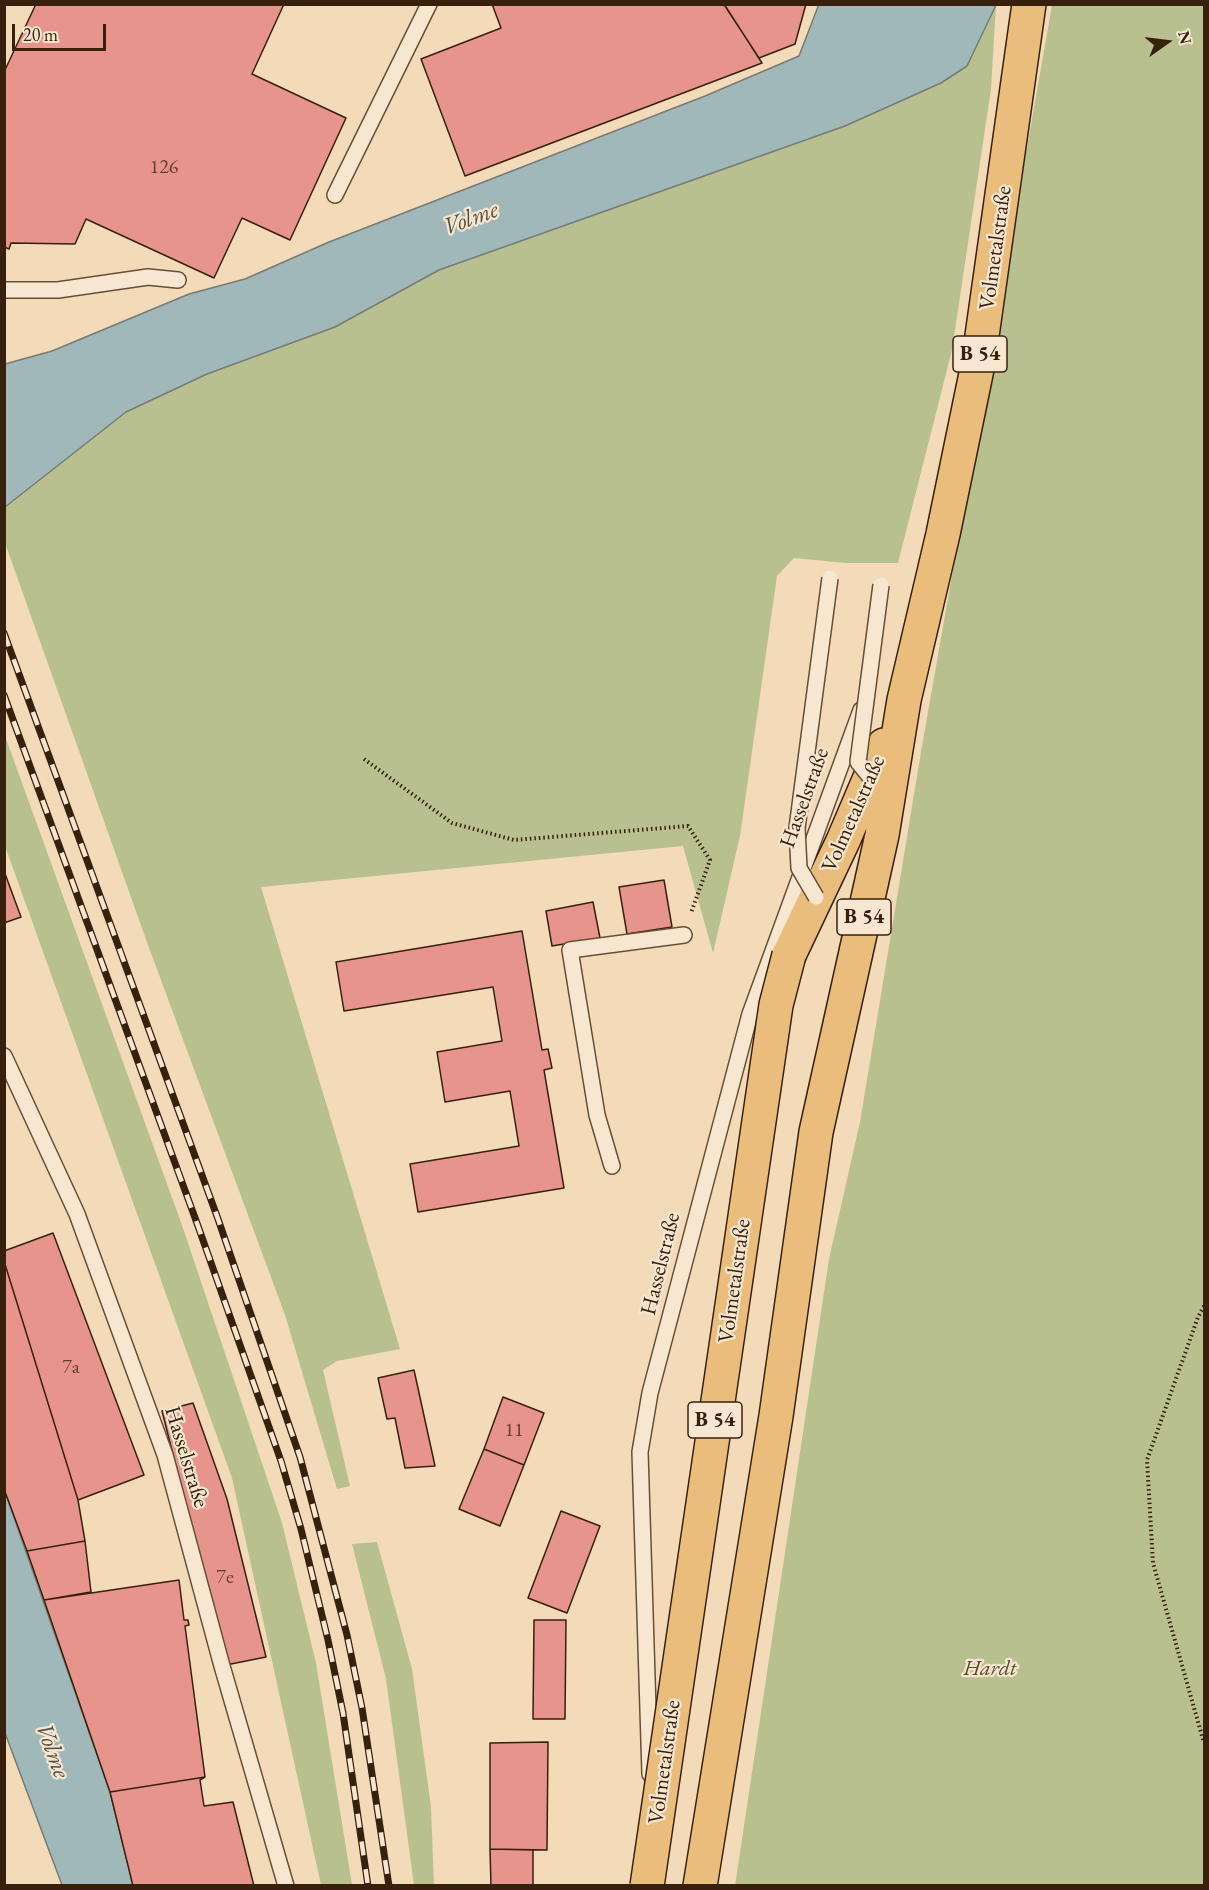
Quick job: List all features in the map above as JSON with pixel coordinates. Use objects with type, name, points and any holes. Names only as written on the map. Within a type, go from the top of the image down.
[{"type":"main road","name":"Volmetalstraße","points":[[700,1886],[776,1416],[816,1132],[882,835],[904,700],[943,534],[978,364],[1029,4]]},
{"type":"main road","name":"Volmetalstraße","points":[[646,1886],[776,1005],[789,955],[904,700]]},
{"type":"lane","points":[[335,195],[429,4]]},
{"type":"lane","points":[[4,290],[58,290],[148,277],[178,280]]},
{"type":"lane","points":[[816,897],[799,868],[797,828],[830,578]]},
{"type":"lane","points":[[870,778],[858,762],[881,585]]},
{"type":"lane","name":"Hasselstraße","points":[[657,1886],[649,1756],[640,1452],[650,1393],[750,1014],[873,679]]},
{"type":"lane","points":[[612,1166],[597,1115],[570,950],[686,929]]},
{"type":"lane","name":"Hasselstraße","points":[[4,1056],[77,1214],[165,1455],[286,1886]]},
{"type":"path","points":[[364,759],[452,824],[514,840],[688,826],[710,860],[686,929]]},
{"type":"path","points":[[1204,1306],[1198,1317],[1148,1460],[1153,1563],[1204,1743]]},
{"type":"green space","points":[[996,5],[991,89],[952,350],[898,563],[846,563],[794,558],[777,576],[740,836],[713,953],[683,846],[261,887],[400,1349],[337,1361],[323,1370],[350,1486],[337,1489],[285,1315],[148,945],[5,543],[4,507],[126,412],[207,374],[335,327],[439,270],[845,126],[967,66]]},
{"type":"green space","name":"Hardt","points":[[1052,5],[1204,5],[1204,1885],[735,1886],[829,1259],[860,1122],[921,752]]},
{"type":"green space","points":[[4,733],[183,1228],[282,1523],[316,1663],[352,1885],[321,1885],[232,1478],[5,846]]},
{"type":"green space","points":[[377,1542],[412,1669],[431,1807],[434,1885],[414,1885],[386,1679],[352,1544]]},
{"type":"water","name":"Volme","points":[[819,4],[996,5],[967,66],[941,83],[845,126],[439,270],[335,327],[207,374],[126,412],[5,507],[5,364],[52,351],[189,294],[245,279],[329,242],[705,96],[799,56]]},
{"type":"water","name":"Volme","points":[[4,1489],[110,1792],[133,1885],[62,1885],[5,1733]]},
{"type":"building","points":[[36,4],[284,4],[252,74],[346,118],[290,240],[242,218],[214,278],[86,219],[75,244],[11,243],[9,249],[4,247],[4,72]]},
{"type":"building","points":[[492,4],[724,4],[762,63],[465,176],[421,59],[501,28]]},
{"type":"building","points":[[728,4],[806,4],[795,44],[759,58],[725,6]]},
{"type":"building","points":[[4,871],[21,917],[4,923]]},
{"type":"building","points":[[664,880],[672,927],[627,934],[619,887]]},
{"type":"building","points":[[593,902],[600,938],[552,946],[546,911]]},
{"type":"building","points":[[522,931],[542,1050],[548,1049],[552,1068],[544,1070],[564,1188],[418,1212],[410,1164],[519,1146],[510,1091],[445,1102],[437,1052],[502,1041],[493,987],[344,1011],[336,962]]},
{"type":"building","points":[[53,1233],[144,1475],[78,1500],[4,1261],[4,1251]]},
{"type":"building","points":[[4,1261],[78,1500],[85,1541],[27,1551],[4,1489]]},
{"type":"building","points":[[414,1370],[435,1466],[405,1468],[395,1418],[387,1419],[378,1378]]},
{"type":"building","points":[[503,1397],[544,1413],[524,1465],[484,1449]]},
{"type":"building","points":[[193,1403],[227,1499],[266,1657],[226,1665],[162,1411]]},
{"type":"building","points":[[484,1449],[524,1465],[500,1526],[459,1509]]},
{"type":"building","points":[[561,1511],[600,1526],[567,1613],[528,1598]]},
{"type":"building","points":[[85,1541],[91,1592],[44,1600],[27,1551]]},
{"type":"building","points":[[179,1580],[184,1620],[188,1620],[189,1625],[185,1626],[205,1777],[110,1792],[44,1600]]},
{"type":"building","points":[[534,1620],[566,1620],[565,1719],[533,1719]]},
{"type":"building","points":[[548,1742],[547,1850],[490,1849],[490,1743]]},
{"type":"building","points":[[205,1777],[200,1780],[204,1806],[233,1802],[254,1886],[133,1886],[110,1792]]},
{"type":"building","points":[[490,1849],[533,1850],[533,1886],[491,1886]]},
{"type":"railway","points":[[4,633],[218,1219],[300,1457],[347,1635],[362,1708],[389,1886]]},
{"type":"railway","points":[[4,695],[198,1226],[281,1461],[301,1529],[343,1713],[368,1886]]}]
